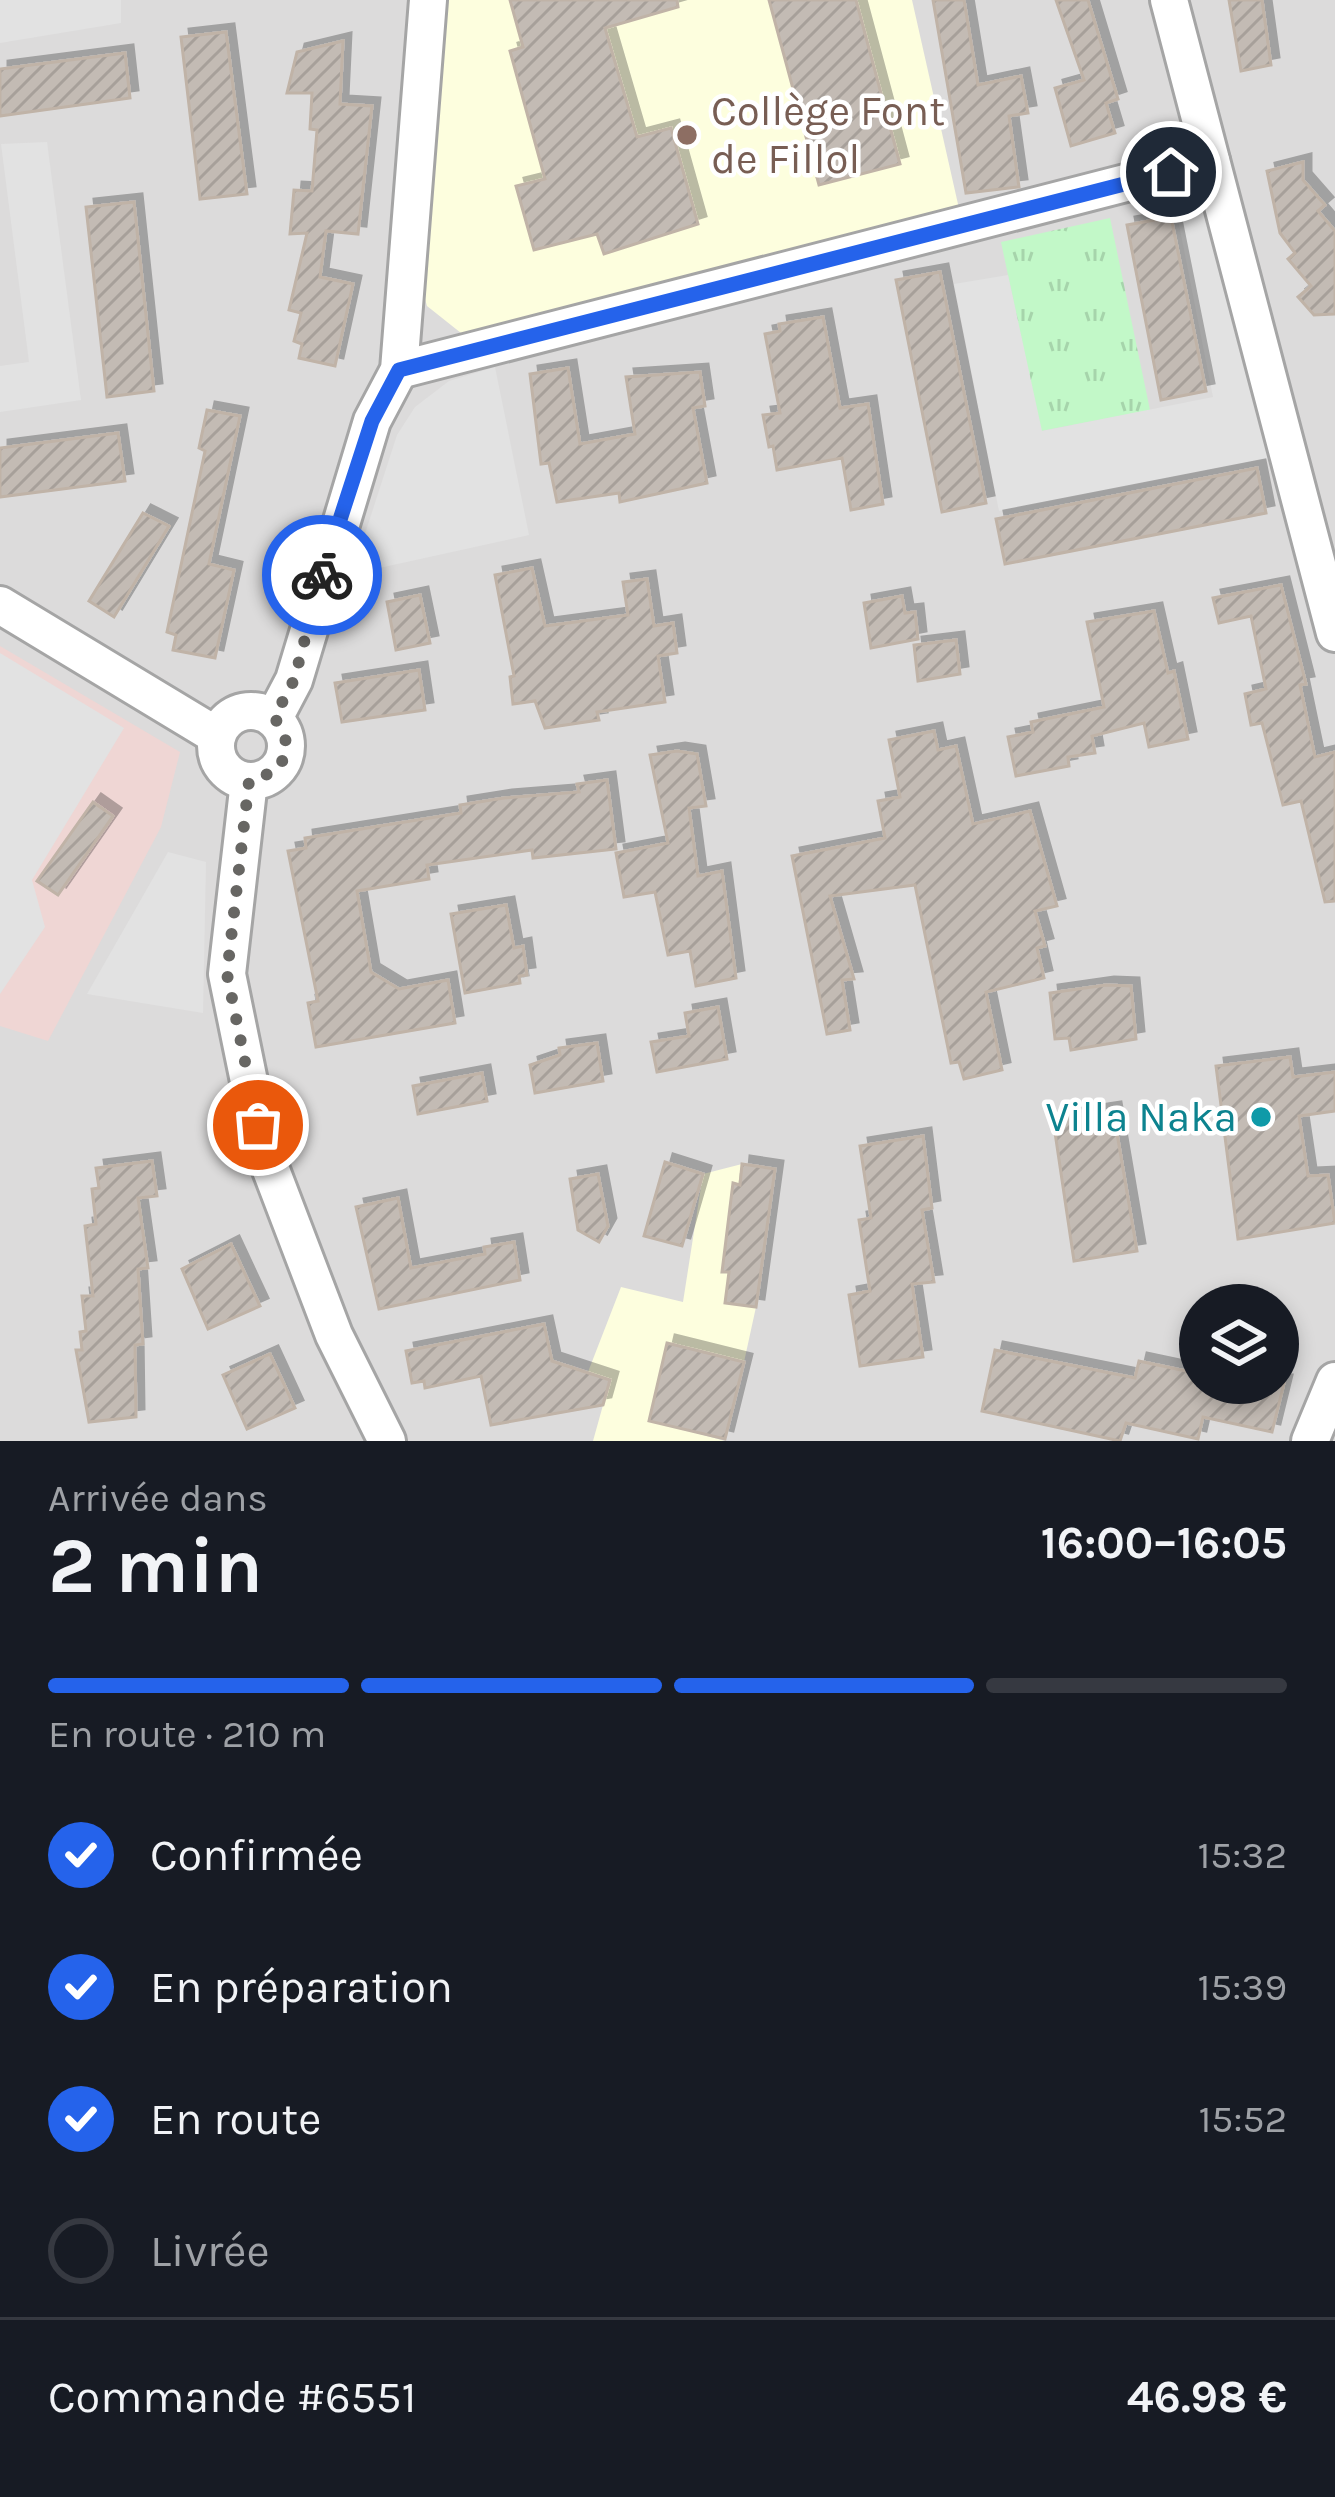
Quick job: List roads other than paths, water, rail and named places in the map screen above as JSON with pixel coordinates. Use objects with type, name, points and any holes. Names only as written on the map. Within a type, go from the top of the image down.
[{"type":"street","points":[[274,718],[294,680],[372,421],[399,370],[428,0]]},
{"type":"street","points":[[1168,0],[1335,633]]},
{"type":"street","points":[[399,370],[1211,161]]},
{"type":"street","points":[[0,605],[217,736]]},
{"type":"street","points":[[245,711],[274,718],[286,742],[282,764],[268,777],[249,781],[222,766],[217,736],[229,718],[245,711]]},
{"type":"street","points":[[249,781],[227,974],[235,1018],[263,1149],[334,1336],[387,1441]]},
{"type":"street","points":[[1310,1441],[1335,1381]]},
{"type":"place","name":"Collège Font de Fillol","points":[[687,135]]},
{"type":"place","name":"Villa Naka","points":[[1261,1117]]}]
